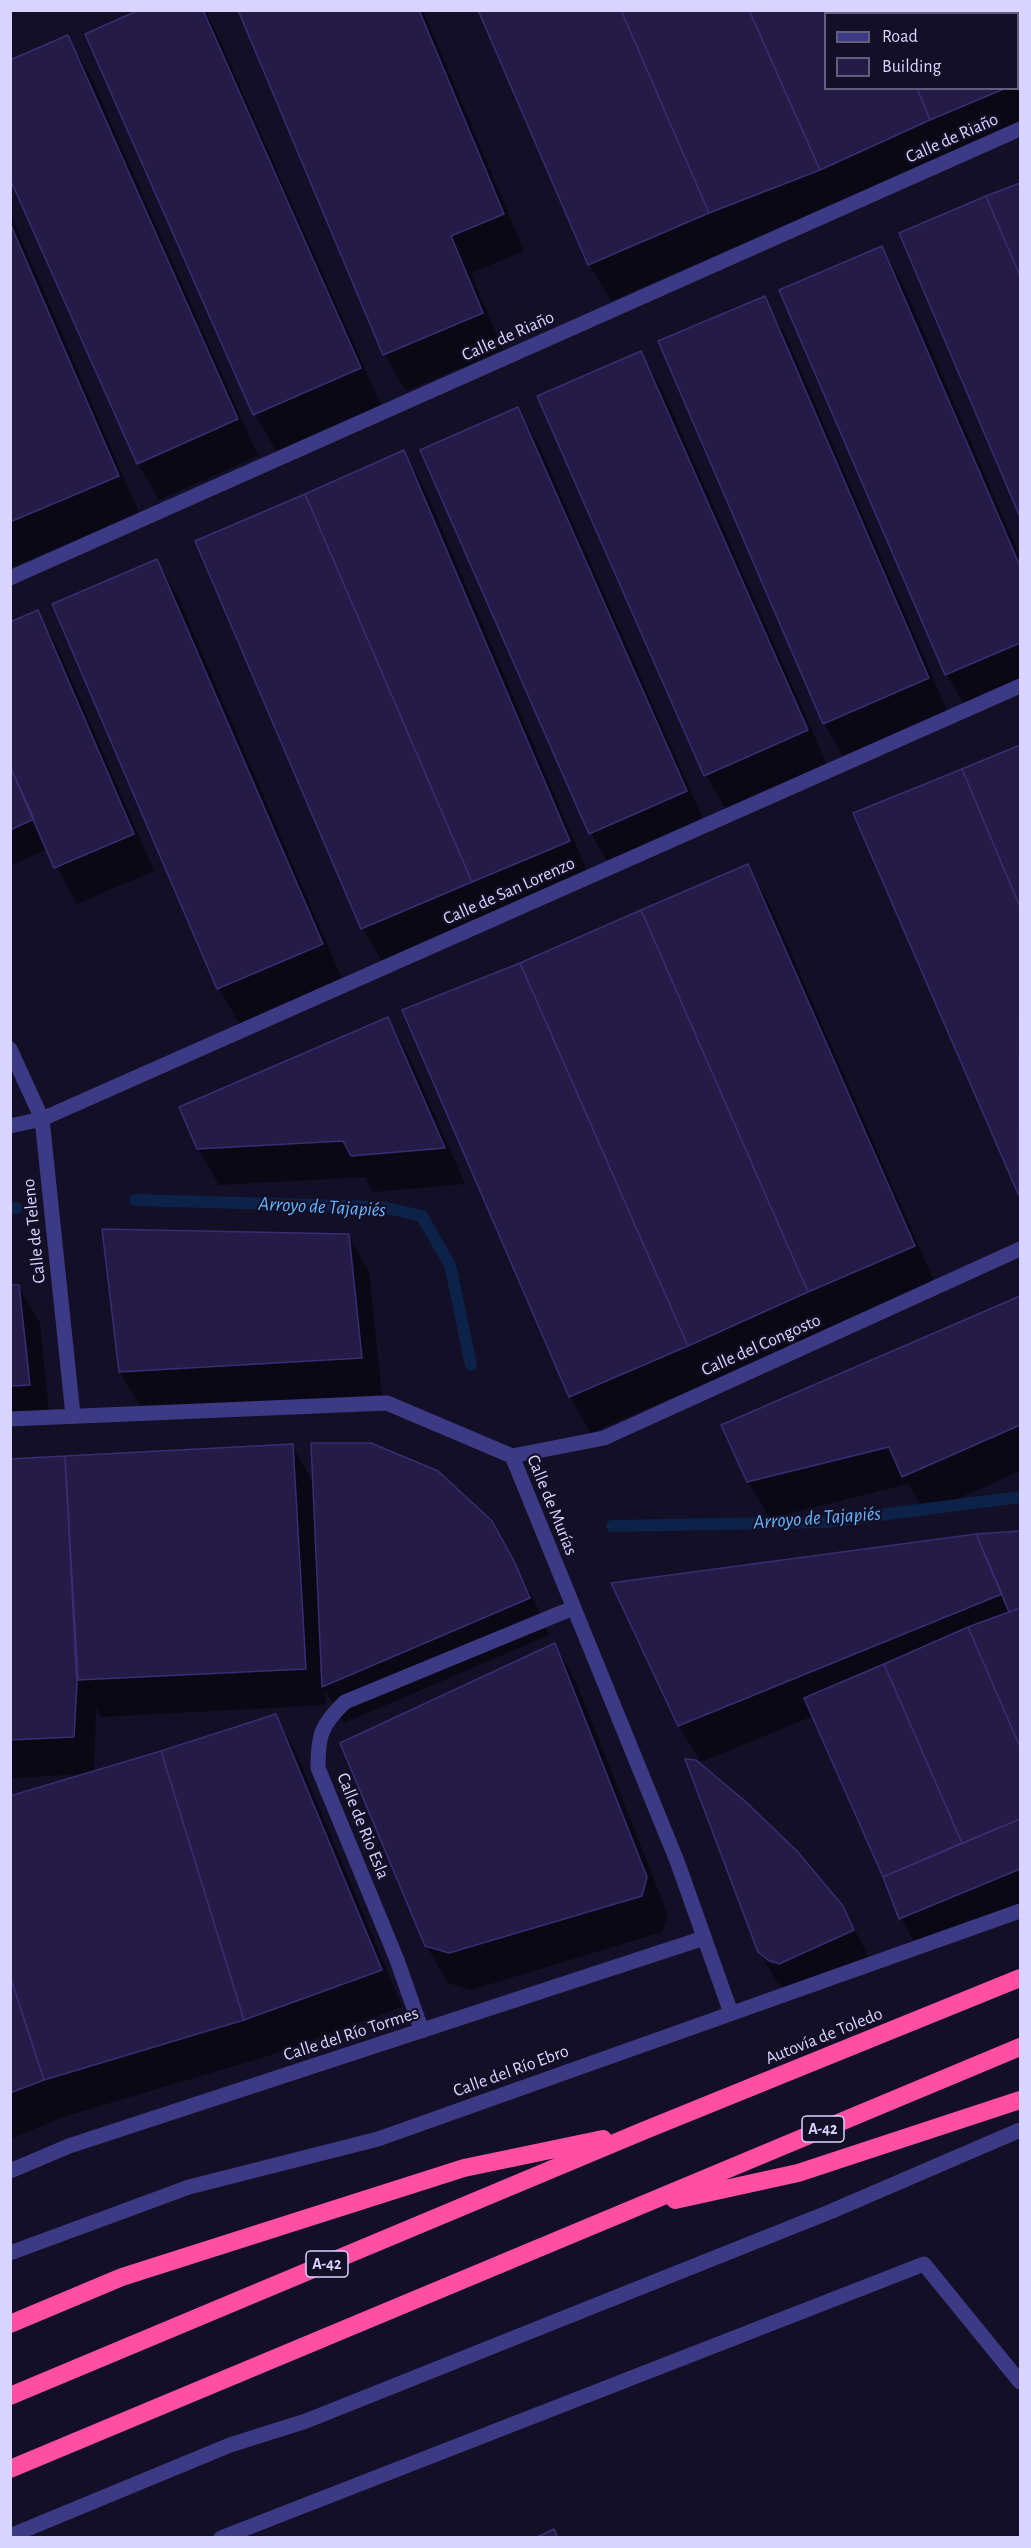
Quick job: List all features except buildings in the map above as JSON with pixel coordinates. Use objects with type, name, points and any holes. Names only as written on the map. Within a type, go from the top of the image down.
[{"type":"highway","name":"Autovía de Toledo","points":[[643,2131],[1020,1978]]},
{"type":"highway","name":"A-42","points":[[10,2469],[1020,2046]]},
{"type":"highway","points":[[626,2211],[798,2173],[1020,2100]]},
{"type":"highway","points":[[10,2324],[122,2277],[464,2168],[643,2131]]},
{"type":"highway","name":"A-42","points":[[10,2396],[643,2131]]},
{"type":"street","name":"Calle de Riaño","points":[[10,578],[1020,129]]},
{"type":"street","name":"Calle de San Lorenzo","points":[[10,1126],[42,1119],[1020,686]]},
{"type":"street","name":"Calle de Teleno","points":[[10,1049],[42,1119],[72,1415]]},
{"type":"street","name":"Calle del Congosto","points":[[512,1456],[604,1438],[1020,1249]]},
{"type":"street","name":"Calle de Murías","points":[[10,1419],[387,1403],[512,1456],[677,1861],[731,2013]]},
{"type":"street","name":"Calle de Rio Esla","points":[[422,2031],[397,1960],[318,1768],[318,1740],[327,1719],[345,1702],[573,1608]]},
{"type":"street","name":"Calle del Río Ebro","points":[[10,2253],[189,2187],[378,2139],[1020,1911]]},
{"type":"street","name":"Calle del Río Tormes","points":[[10,2170],[69,2146],[704,1938]]},
{"type":"street","points":[[10,2536],[230,2445],[306,2421],[832,2211],[1020,2130]]},
{"type":"street","points":[[221,2538],[924,2264],[1020,2382]]},
{"type":"waterway","name":"Arroyo de Tajapiés","points":[[135,1200],[382,1207],[422,1216],[450,1265],[471,1365]]},
{"type":"waterway","name":"Arroyo de Tajapiés","points":[[10,1208],[17,1208]]},
{"type":"waterway","name":"Arroyo de Tajapiés","points":[[612,1526],[826,1522],[1020,1497]]}]
